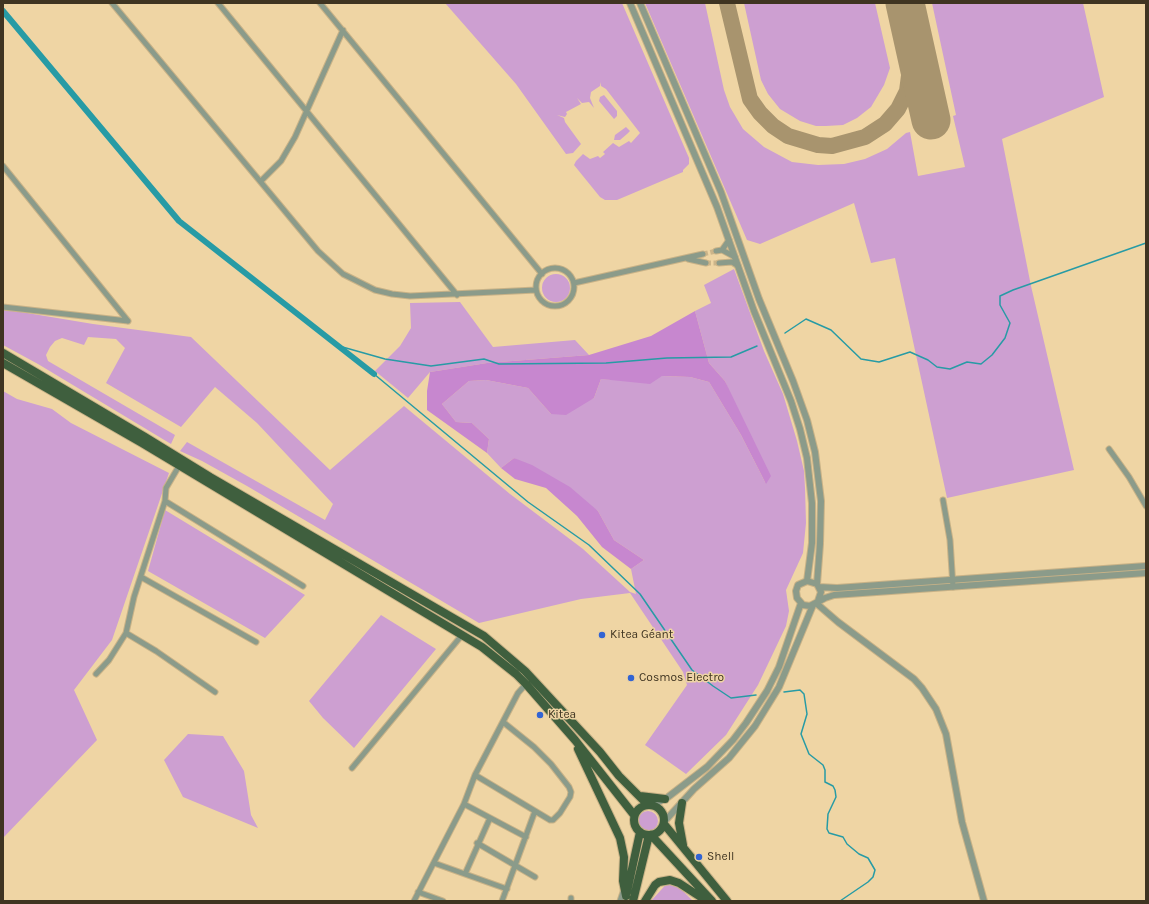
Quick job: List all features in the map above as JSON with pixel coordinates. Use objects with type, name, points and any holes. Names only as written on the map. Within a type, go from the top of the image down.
[{"type":"highway","points":[[3,353],[151,440],[210,477],[484,636],[525,671],[638,796],[660,810],[664,823],[727,901]]},
{"type":"highway","points":[[3,363],[179,466],[492,654],[526,684],[575,740],[634,815]]},
{"type":"highway","points":[[575,740],[620,838],[624,858],[624,899]]},
{"type":"highway","points":[[638,796],[665,799]]},
{"type":"highway","points":[[682,803],[678,822],[683,848]]},
{"type":"highway","points":[[650,805],[639,808],[634,815],[634,823],[640,832],[650,835],[712,901]]},
{"type":"highway","points":[[650,835],[659,831],[664,823]]},
{"type":"highway","points":[[624,899],[640,832]]},
{"type":"highway","points":[[633,901],[650,835]]},
{"type":"highway","points":[[645,901],[655,885],[659,882],[670,880],[679,883],[698,896],[712,901]]},
{"type":"street","points":[[218,3],[457,295]]},
{"type":"street","points":[[320,3],[542,274]]},
{"type":"street","points":[[630,3],[704,174],[761,329],[791,401],[804,444],[810,473],[812,543],[807,581]]},
{"type":"street","points":[[640,3],[708,161],[725,203],[769,325],[793,381],[811,436],[818,468],[821,500],[818,585],[820,596],[815,603],[788,668],[765,711],[744,741],[664,823]]},
{"type":"street","points":[[115,4],[318,251],[343,274],[361,284],[392,294],[432,296],[536,290]]},
{"type":"street","points":[[261,181],[282,161],[307,111],[343,30]]},
{"type":"street","points":[[700,165],[708,161]]},
{"type":"street","points":[[3,166],[128,321],[3,307]]},
{"type":"street","points":[[704,174],[712,171]]},
{"type":"street","points":[[729,240],[719,251],[735,257]]},
{"type":"street","points":[[574,283],[704,254]]},
{"type":"street","points":[[688,258],[706,263]]},
{"type":"street","points":[[719,263],[732,262],[738,266]]},
{"type":"street","points":[[552,268],[563,270],[572,278],[574,283],[573,295],[564,304],[559,306],[547,305],[538,296],[536,290],[537,281],[542,274],[552,268]]},
{"type":"street","points":[[1109,449],[1129,477],[1146,506]]},
{"type":"street","points":[[96,674],[109,660],[126,634],[141,577],[164,501],[166,488],[179,466]]},
{"type":"street","points":[[943,500],[950,540],[953,587]]},
{"type":"street","points":[[164,501],[303,586]]},
{"type":"street","points":[[1146,566],[837,588],[818,585],[807,581],[798,585],[796,591],[797,598],[800,603],[806,606],[834,595],[1146,573]]},
{"type":"street","points":[[141,577],[256,642]]},
{"type":"street","points":[[650,805],[665,799],[707,767],[733,740],[750,718],[767,691],[779,667],[800,603]]},
{"type":"street","points":[[815,603],[838,622],[914,678],[936,709],[946,734],[962,822],[984,901]]},
{"type":"street","points":[[126,634],[156,651],[215,692]]},
{"type":"street","points":[[352,768],[462,635]]},
{"type":"street","points":[[414,901],[464,804],[475,775],[518,693],[526,684]]},
{"type":"street","points":[[475,775],[553,820],[560,813],[570,797],[571,792],[551,764],[534,747],[503,722]]},
{"type":"street","points":[[464,804],[526,837]]},
{"type":"street","points":[[502,901],[535,811]]},
{"type":"street","points":[[465,874],[477,843],[490,818]]},
{"type":"street","points":[[477,843],[535,877]]},
{"type":"street","points":[[434,863],[507,889]]},
{"type":"street","points":[[418,892],[443,901]]},
{"type":"shaded area","points":[[445,3],[622,3],[689,158],[689,164],[683,172],[617,200],[605,200],[600,197],[574,165],[576,161],[583,154],[590,159],[598,156],[600,158],[605,154],[603,152],[613,143],[619,147],[629,141],[631,143],[640,133],[606,89],[601,86],[600,82],[600,86],[591,92],[590,98],[594,108],[589,102],[582,103],[577,98],[581,104],[566,112],[567,114],[565,117],[557,115],[564,118],[565,122],[581,144],[573,153],[566,154],[516,84]]},
{"type":"shaded area","points":[[645,3],[705,3],[724,90],[730,107],[743,129],[764,147],[792,162],[818,165],[844,164],[865,159],[887,149],[906,133],[910,132],[918,176],[965,167],[953,116],[956,115],[932,3],[1083,3],[1104,97],[1002,139],[1031,286],[1074,470],[947,498],[895,258],[871,263],[854,203],[760,244],[747,240]]},
{"type":"shaded area","points":[[744,3],[875,3],[890,68],[884,85],[871,107],[857,118],[843,125],[826,126],[816,126],[800,121],[780,109],[768,94],[761,80]]},
{"type":"shaded area","points":[[604,95],[617,111],[617,116],[614,119],[599,101],[600,97]]},
{"type":"shaded area","points":[[626,127],[630,131],[620,140],[614,140],[615,135]]},
{"type":"shaded area","points":[[734,269],[764,351],[783,394],[797,441],[804,471],[806,523],[803,553],[786,590],[789,611],[786,626],[758,685],[726,735],[686,774],[645,745],[687,685],[683,672],[630,593],[581,599],[479,623],[247,486],[202,461],[180,451],[187,442],[325,520],[333,504],[257,423],[215,387],[181,427],[106,383],[125,348],[116,339],[88,337],[84,345],[62,338],[55,341],[50,347],[46,355],[48,361],[175,435],[171,444],[38,364],[3,345],[3,309],[93,324],[191,337],[330,470],[404,406],[510,494],[583,549],[630,592],[636,594],[631,569],[644,560],[614,540],[598,511],[514,458],[501,468],[487,453],[489,439],[472,423],[456,422],[442,404],[469,381],[486,380],[528,388],[551,414],[594,398],[601,379],[619,380],[662,376],[690,377],[709,382],[741,435],[766,484],[725,381],[709,363],[695,311],[711,303],[704,285]]},
{"type":"shaded area","points":[[556,274],[562,275],[566,278],[569,282],[569,294],[566,298],[562,301],[556,302],[550,301],[546,298],[543,294],[542,288],[543,282],[546,278],[550,275]]},
{"type":"shaded area","points":[[460,302],[493,347],[575,340],[589,355],[487,363],[430,372],[408,398],[375,371],[400,346],[411,328],[410,303]]},
{"type":"shaded area","points":[[695,311],[709,363],[725,381],[771,476],[766,484],[741,435],[709,382],[690,377],[662,376],[650,384],[601,379],[594,398],[566,415],[551,414],[528,388],[486,380],[469,381],[442,404],[456,422],[472,423],[489,439],[487,453],[427,410],[427,391],[430,372],[487,363],[589,355],[651,336]]},
{"type":"shaded area","points":[[3,391],[17,399],[52,409],[71,423],[169,473],[112,640],[74,690],[97,740],[3,838]]},
{"type":"shaded area","points":[[514,458],[532,465],[570,487],[598,511],[614,540],[644,560],[631,569],[602,547],[577,516],[546,488],[515,479],[501,468]]},
{"type":"shaded area","points":[[165,510],[305,595],[265,638],[148,571]]},
{"type":"shaded area","points":[[381,615],[436,649],[354,748],[323,718],[309,701]]},
{"type":"shaded area","points":[[188,734],[223,736],[244,771],[251,815],[258,828],[183,797],[164,760]]},
{"type":"shaded area","points":[[648,811],[655,814],[658,821],[655,828],[648,831],[641,828],[638,821],[641,814]]},
{"type":"shaded area","points":[[670,880],[680,888],[693,901],[651,901]]},
{"type":"waterway","points":[[3,11],[179,221],[374,374]]},
{"type":"waterway","points":[[785,333],[806,319],[831,330],[861,359],[879,362],[910,352],[928,360],[937,367],[950,369],[967,362],[981,364],[992,355],[1005,338],[1010,323],[1000,305],[1000,296],[1013,290],[1146,243]]},
{"type":"waterway","points":[[339,346],[385,359],[431,366],[484,359],[499,364],[606,363],[667,358],[731,357],[757,346]]},
{"type":"waterway","points":[[374,374],[528,502],[589,545],[640,594],[692,670],[731,698],[756,695]]},
{"type":"waterway","points":[[784,692],[800,690],[804,694],[807,714],[801,734],[809,754],[823,765],[825,770],[825,782],[833,786],[835,790],[836,797],[828,814],[827,829],[829,833],[843,837],[847,844],[859,854],[868,858],[875,870],[873,877],[868,882],[840,901]]},
{"type":"taxiway","points":[[727,3],[750,99],[760,113],[773,126],[788,136],[818,145],[832,146],[865,137],[885,124],[898,109],[907,91],[910,68],[909,20]]},
{"type":"runway","points":[[905,3],[931,120]]},
{"type":"tunnel","points":[[703,254],[716,251]]},
{"type":"tunnel","points":[[706,263],[719,263]]},
{"type":"place","name":"Kitea Géant","points":[[602,635]]},
{"type":"place","name":"Cosmos Electro","points":[[631,678]]},
{"type":"place","name":"Kitea","points":[[540,715]]},
{"type":"place","name":"Shell","points":[[699,857]]}]
